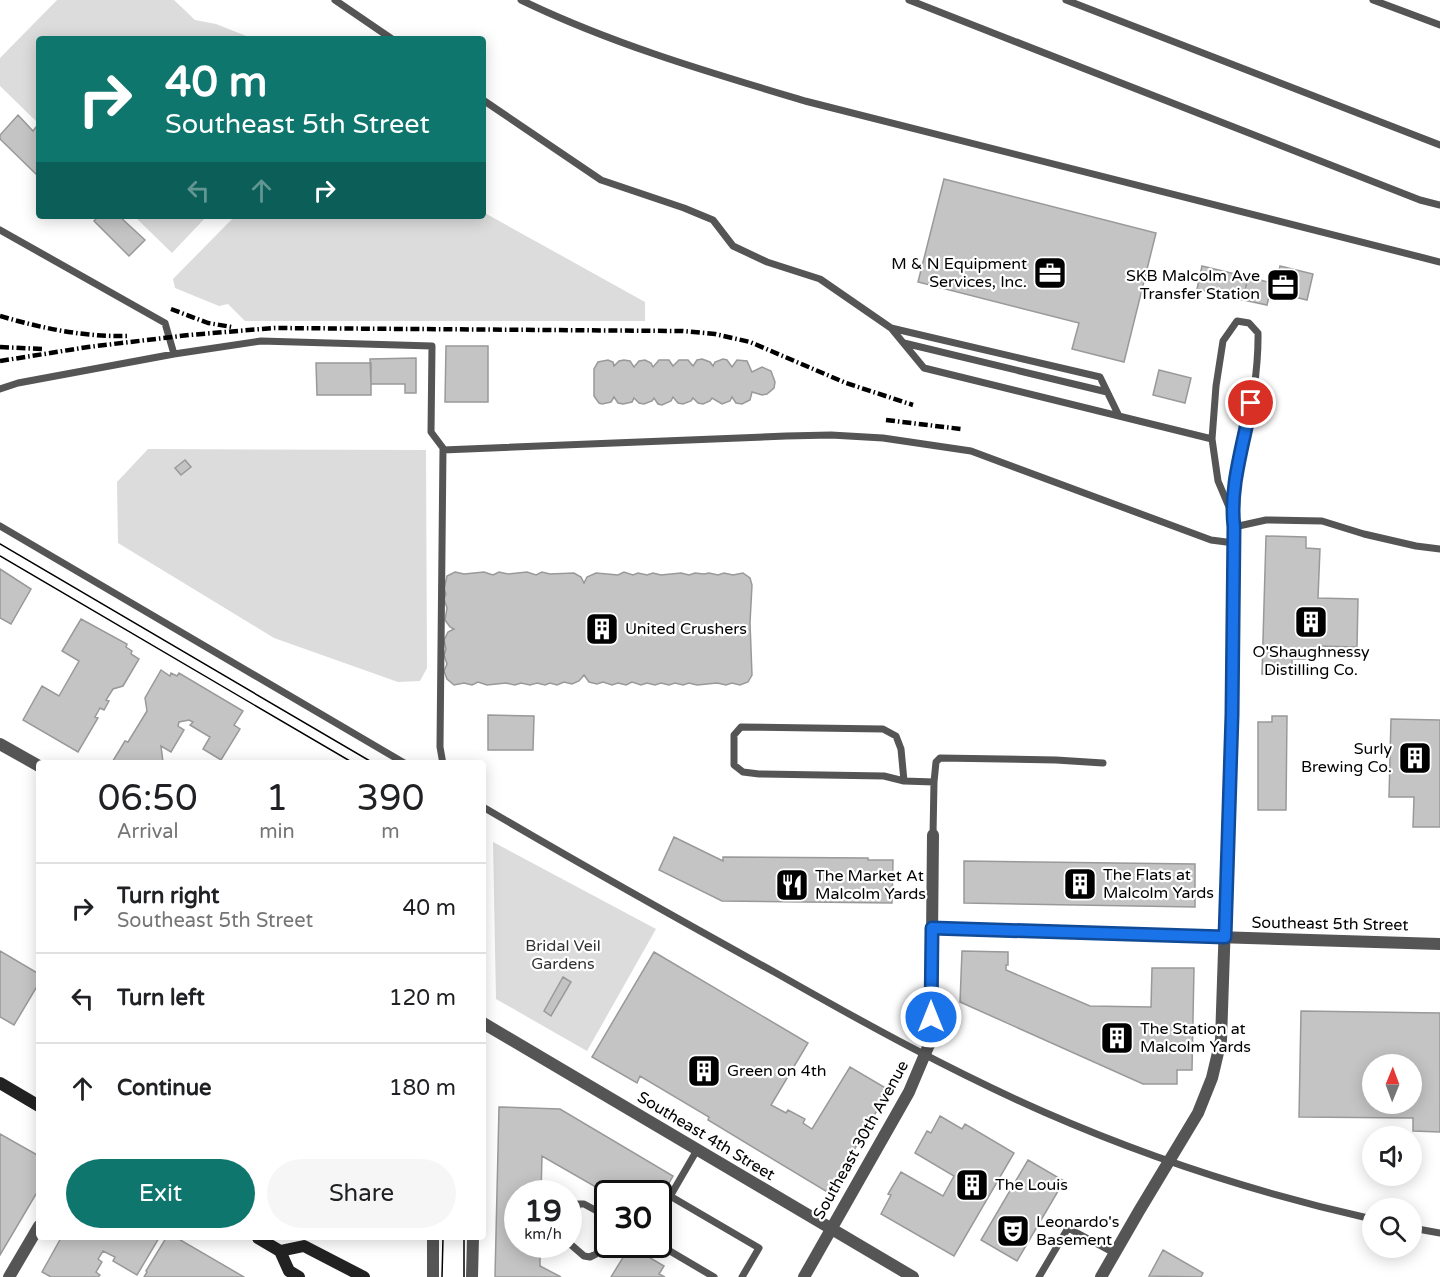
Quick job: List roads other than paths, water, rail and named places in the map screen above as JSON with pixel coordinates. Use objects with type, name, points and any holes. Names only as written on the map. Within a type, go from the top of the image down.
[{"type":"main road","points":[[0,1083],[36,1104]]},
{"type":"main road","points":[[261,1240],[280,1251],[290,1271],[299,1277]]},
{"type":"main road","points":[[280,1251],[304,1246],[364,1277]]},
{"type":"street","points":[[1101,1277],[1198,1113],[1212,1078],[1221,1040],[1232,715],[1234,527],[1232,514]]},
{"type":"street","points":[[0,744],[36,764]]},
{"type":"street","name":"Southeast 30th Avenue","points":[[804,1277],[909,1092],[931,1040],[933,835]]},
{"type":"street","name":"Southeast 5th Street","points":[[932,928],[1440,944]]},
{"type":"street","name":"Southeast 4th Street","points":[[486,1025],[913,1277]]},
{"type":"street","points":[[9,1277],[36,1231]]},
{"type":"street","points":[[433,1240],[433,1277]]},
{"type":"street","points":[[472,1277],[473,1240]]},
{"type":"lane","points":[[334,0],[388,36]]},
{"type":"lane","points":[[520,0],[623,44],[805,101],[1440,262]]},
{"type":"lane","points":[[909,0],[1420,200],[1440,205]]},
{"type":"lane","points":[[1066,0],[1440,145]]},
{"type":"lane","points":[[1373,0],[1440,25]]},
{"type":"lane","points":[[486,102],[601,180],[684,207],[713,220],[733,246],[767,262],[820,279],[891,328],[924,368],[1212,439]]},
{"type":"lane","points":[[0,230],[165,323],[174,354]]},
{"type":"lane","points":[[1237,321],[1249,323],[1258,333],[1259,362],[1232,514],[1218,481],[1212,439],[1216,386],[1223,341],[1237,321]]},
{"type":"lane","points":[[891,328],[1100,377],[1118,414]]},
{"type":"lane","points":[[0,389],[18,383],[174,354],[261,341],[432,346],[431,432],[439,441],[442,450],[440,747],[442,760]]},
{"type":"lane","points":[[904,343],[1107,392]]},
{"type":"lane","points":[[442,450],[786,436],[831,435],[883,438],[971,451],[1211,540],[1234,543]]},
{"type":"lane","points":[[1234,527],[1266,520],[1322,521],[1364,534],[1440,549]]},
{"type":"lane","points":[[0,526],[399,760]]},
{"type":"lane","points":[[904,782],[901,749],[896,736],[883,729],[741,727],[734,735],[734,765],[743,772],[884,776],[904,782],[934,783]]},
{"type":"lane","points":[[933,835],[934,783],[936,762],[940,759],[1056,760],[1103,763]]},
{"type":"lane","points":[[486,809],[623,888],[925,1056],[1044,1112],[1169,1160],[1247,1185],[1362,1216]]},
{"type":"lane","points":[[672,1193],[697,1150]]},
{"type":"lane","points":[[672,1197],[759,1248],[742,1277]]},
{"type":"lane","points":[[594,1209],[584,1204],[578,1204],[570,1227],[570,1243],[584,1256],[594,1255]]},
{"type":"lane","points":[[1040,1277],[1068,1228],[1114,1253]]},
{"type":"lane","points":[[1422,1230],[1440,1233]]},
{"type":"lane","points":[[672,1252],[714,1277]]},
{"type":"tram line","points":[[0,544],[368,760]]},
{"type":"tram line","points":[[0,556],[348,760]]},
{"type":"tram line","points":[[442,1277],[443,1240]]},
{"type":"tram line","points":[[464,1240],[464,1277]]},
{"type":"railway","points":[[171,309],[208,323],[232,327]]},
{"type":"railway","points":[[0,316],[62,331],[127,336]]},
{"type":"railway","points":[[0,361],[88,347],[274,328],[683,331],[715,334],[750,342],[846,383],[913,405]]},
{"type":"railway","points":[[0,347],[42,349]]},
{"type":"railway","points":[[886,420],[961,429]]},
{"type":"place","name":"M & N Equipment Services, Inc.","points":[[1050,273]]},
{"type":"place","name":"SKB Malcolm Ave Transfer Station","points":[[1283,285]]},
{"type":"place","name":"O'Shaughnessy Distilling Co.","points":[[1311,622]]},
{"type":"place","name":"United Crushers","points":[[602,629]]},
{"type":"place","name":"Surly Brewing Co.","points":[[1415,758]]},
{"type":"place","name":"The Flats at Malcolm Yards","points":[[1080,884]]},
{"type":"place","name":"The Market At Malcolm Yards","points":[[792,885]]},
{"type":"place","name":"The Station at Malcolm Yards","points":[[1117,1038]]},
{"type":"place","name":"Green on 4th","points":[[704,1071]]},
{"type":"place","name":"The Louis","points":[[972,1185]]},
{"type":"place","name":"Leonardo's Basement","points":[[1013,1231]]},
{"type":"park label","name":"Bridal Veil Gardens","points":[[563,955]]}]
